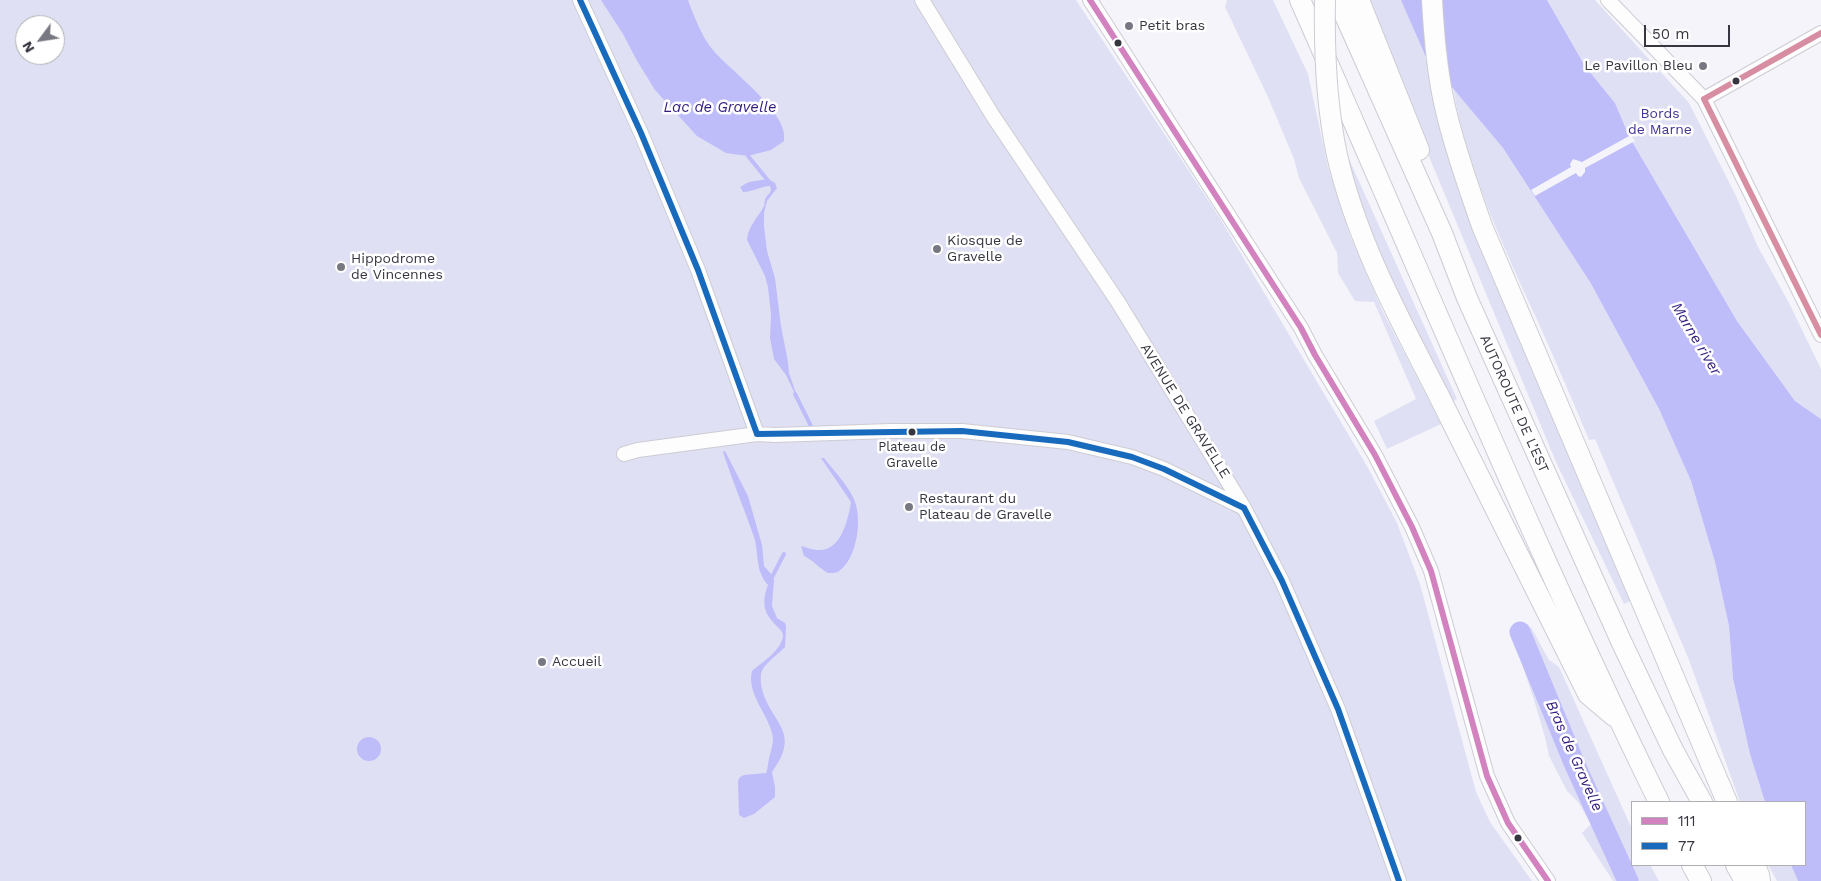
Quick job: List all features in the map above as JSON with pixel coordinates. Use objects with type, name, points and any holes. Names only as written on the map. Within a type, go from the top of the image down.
[{"type":"highway","points":[[1300,0],[1529,522],[1619,720],[1659,801]]},
{"type":"highway","points":[[1325,0],[1324,50],[1329,104],[1337,155],[1357,219],[1388,296],[1588,694],[1619,720]]},
{"type":"highway","name":"AUTOROUTE DE L’EST","points":[[1338,0],[1620,641],[1673,750],[1701,801]]},
{"type":"highway","points":[[1359,0],[1441,206],[1442,233]]},
{"type":"highway","points":[[1432,0],[1435,54],[1446,110],[1458,156],[1482,226],[1727,801]]},
{"type":"highway","points":[[1693,866],[1701,881]]},
{"type":"highway","points":[[1737,866],[1745,881]]},
{"type":"highway","points":[[1755,866],[1760,881]]},
{"type":"street","points":[[580,0],[641,132],[698,270],[757,434]]},
{"type":"street","name":"AVENUE DE GRAVELLE","points":[[922,0],[993,116],[1118,302],[1244,508],[1282,581],[1338,709],[1399,881]]},
{"type":"street","points":[[1090,0],[1301,328],[1375,455],[1412,527],[1431,571],[1487,776],[1508,823],[1548,881]]},
{"type":"street","points":[[1608,0],[1704,98],[1821,335]]},
{"type":"street","points":[[1704,98],[1819,38]]},
{"type":"street","points":[[624,454],[638,450],[757,434],[775,435],[890,430],[962,431],[1068,442],[1140,460],[1244,508]]},
{"type":"green space","points":[[0,0],[1076,0],[1218,215],[1367,466],[1397,523],[1420,584],[1476,792],[1490,822],[1532,881],[0,881]]},
{"type":"green space","points":[[1227,0],[1273,0],[1308,74],[1328,167],[1350,236],[1383,312],[1441,424],[1387,449],[1374,421],[1416,399],[1374,302],[1355,301],[1338,273],[1337,253],[1299,178],[1294,159],[1268,97],[1225,7]]},
{"type":"green space","points":[[1364,0],[1402,0],[1425,55],[1437,112],[1632,600],[1624,604],[1556,462]]},
{"type":"green space","name":"Bords de Marne","points":[[1547,0],[1595,0],[1689,103],[1736,196],[1757,245],[1789,303],[1821,369],[1821,419],[1795,401],[1737,321],[1630,138],[1615,103],[1585,66]]},
{"type":"green space","points":[[1453,88],[1503,148],[1590,282],[1659,409],[1691,481],[1715,562],[1729,626],[1733,680],[1750,754],[1765,801],[1740,801],[1689,660],[1595,439],[1589,440],[1488,208],[1467,149]]},
{"type":"green space","points":[[1344,148],[1457,399],[1452,402],[1404,310],[1376,247],[1353,182]]},
{"type":"green space","points":[[1531,627],[1549,660],[1559,667],[1631,827],[1631,866],[1651,866],[1659,881],[1613,881],[1582,833],[1591,824],[1578,802],[1567,791],[1549,756],[1534,700],[1512,635]]},
{"type":"green space","points":[[1769,866],[1791,866],[1798,881],[1777,881]]},
{"type":"water","name":"Lac de Gravelle","points":[[601,0],[688,0],[708,44],[768,105],[778,118],[783,130],[784,141],[771,150],[748,156],[726,153],[697,136],[655,90]]},
{"type":"water","name":"Marne river","points":[[1401,0],[1547,0],[1585,66],[1615,103],[1630,138],[1737,321],[1795,401],[1821,419],[1821,881],[1798,881],[1791,866],[1806,866],[1806,801],[1765,801],[1750,754],[1733,679],[1729,626],[1715,562],[1691,481],[1659,409],[1590,282],[1503,148],[1425,55]]},
{"type":"water","points":[[768,179],[775,183],[777,188],[767,201],[764,213],[767,251],[775,278],[789,373],[797,396],[786,375],[774,359],[770,338],[771,315],[768,287],[765,276],[747,240],[751,227],[764,206],[771,189],[770,186],[767,186],[743,192],[740,187],[749,182]]},
{"type":"water","points":[[725,451],[748,496],[762,545],[764,566],[774,580],[772,606],[777,618],[785,623],[786,626],[785,647],[765,667],[761,676],[765,697],[784,735],[785,745],[781,757],[772,772],[775,797],[754,814],[744,818],[739,815],[738,781],[744,775],[766,773],[773,741],[768,721],[752,688],[752,671],[776,650],[780,645],[783,634],[766,612],[764,599],[768,585],[761,574],[756,543],[723,452]]},
{"type":"water","points":[[821,458],[824,458],[853,496],[857,510],[858,529],[854,549],[845,565],[838,572],[834,573],[828,573],[804,556],[801,546],[817,550],[832,546],[842,534],[850,509],[851,502]]},
{"type":"water","points":[[369,737],[374,738],[380,744],[380,754],[374,760],[369,761],[364,760],[358,754],[357,749],[358,744],[364,738]]},
{"type":"pier","points":[[1631,135],[1635,141],[1585,168],[1585,172],[1581,177],[1576,173],[1535,196],[1531,190],[1571,167],[1570,164],[1573,159],[1582,162]]},
{"type":"waterway","points":[[748,156],[770,183]]},
{"type":"waterway","points":[[795,394],[811,426]]},
{"type":"waterway","points":[[771,579],[784,554]]},
{"type":"waterway","name":"Bras de Gravelle","points":[[1520,632],[1575,765],[1628,881]]},
{"type":"transit line","name":"77","points":[[580,0],[641,133],[698,270],[757,434]]},
{"type":"transit line","name":"111","points":[[1090,0],[1301,328],[1375,455],[1412,527],[1431,571],[1487,776],[1508,823],[1548,881]]},
{"type":"transit line","points":[[1704,99],[1821,33]]},
{"type":"transit line","points":[[1704,99],[1821,335]]},
{"type":"transit line","name":"77","points":[[757,434],[962,431],[1068,442],[1132,457],[1164,469],[1244,508]]},
{"type":"transit line","name":"77","points":[[1244,508],[1282,581],[1338,709],[1399,881]]},
{"type":"place","name":"Petit bras","points":[[1129,26]]},
{"type":"place","name":"Le Pavillon Bleu","points":[[1703,66]]},
{"type":"place","name":"Kiosque de Gravelle","points":[[937,249]]},
{"type":"place","name":"Hippodrome de Vincennes","points":[[341,267]]},
{"type":"place","name":"Plateau de Gravelle","points":[[912,432]]},
{"type":"place","name":"Restaurant du Plateau de Gravelle","points":[[909,507]]},
{"type":"place","name":"Accueil","points":[[542,662]]}]
